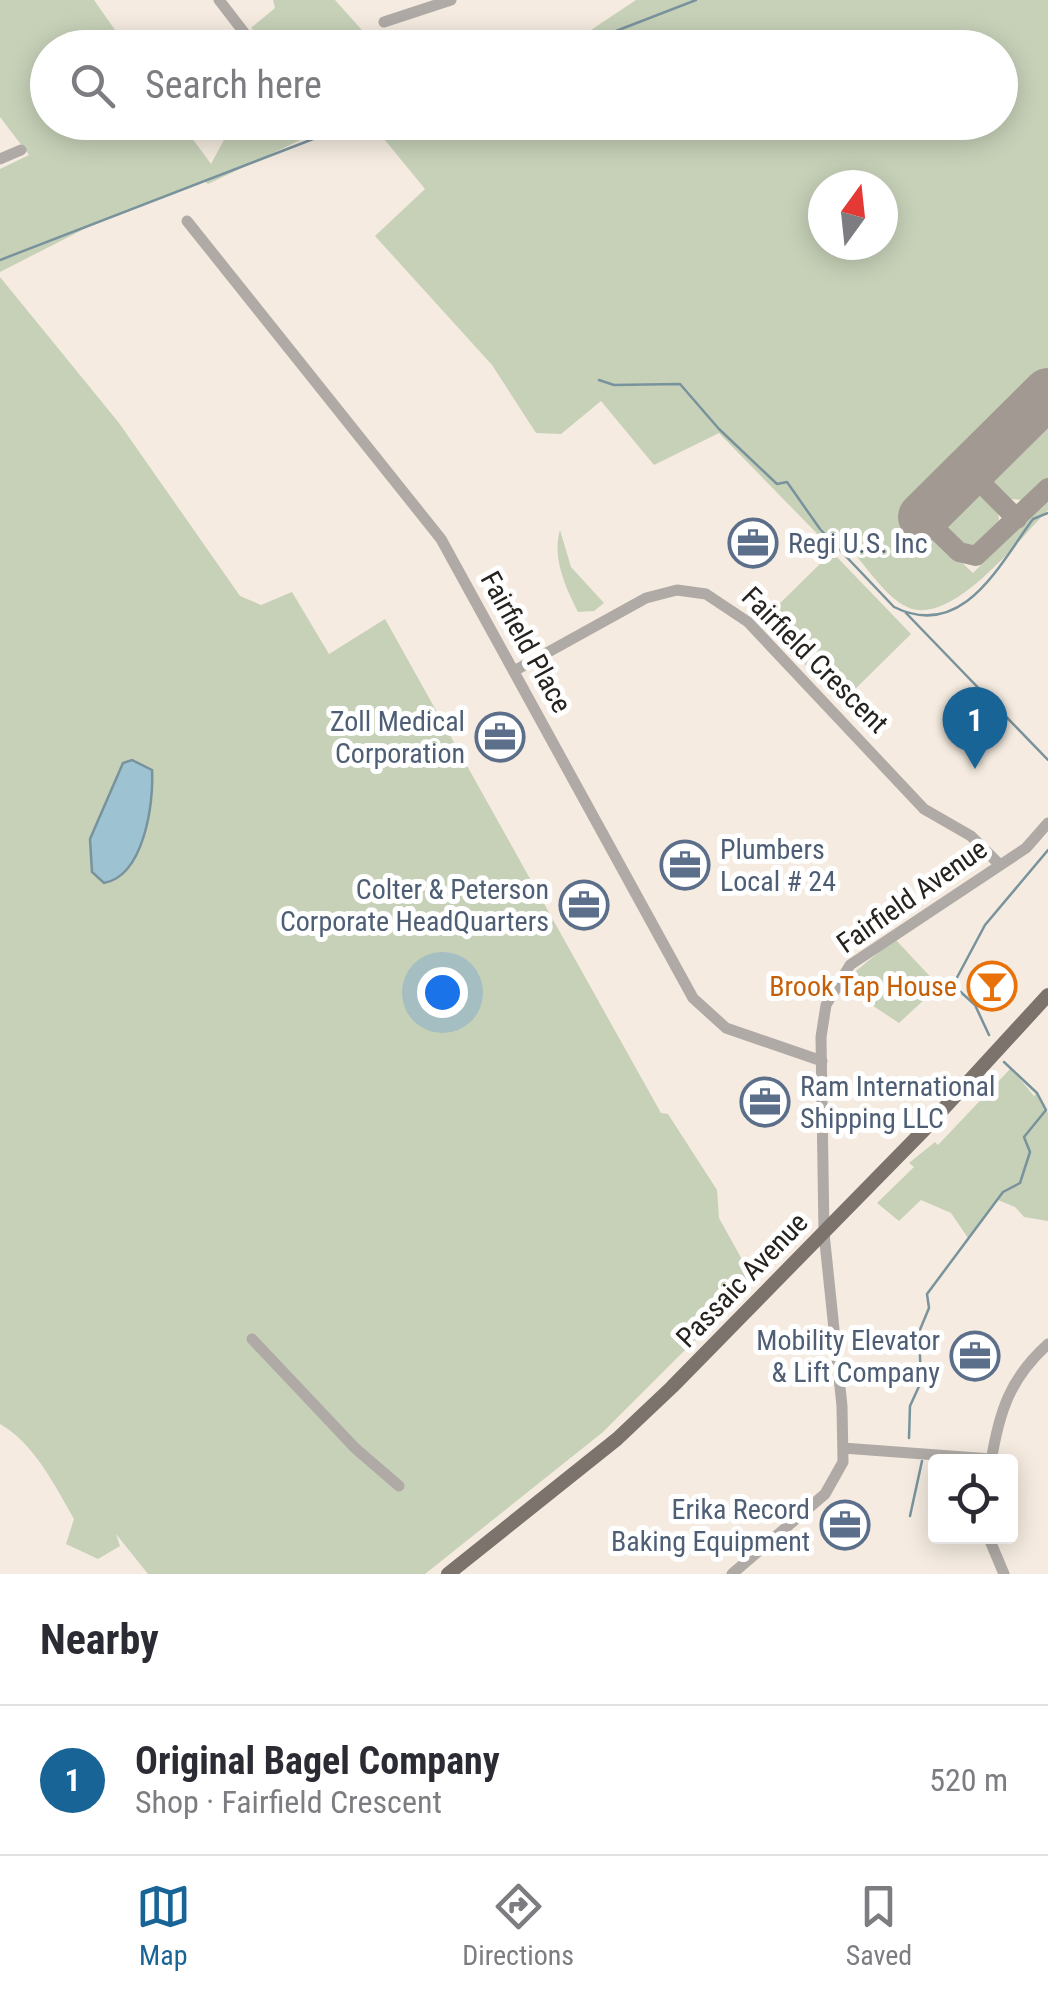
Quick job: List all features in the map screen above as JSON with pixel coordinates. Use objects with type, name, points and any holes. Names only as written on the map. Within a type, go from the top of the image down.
[{"type":"main road","name":"Passaic Avenue","points":[[448,1574],[617,1438],[824,1233],[1048,994]]},
{"type":"street","points":[[219,0],[244,30]]},
{"type":"street","points":[[384,22],[451,0]]},
{"type":"street","points":[[0,159],[21,150]]},
{"type":"street","name":"Fairfield Place","points":[[187,221],[441,539],[694,998],[726,1028],[822,1061]]},
{"type":"street","name":"Fairfield Crescent","points":[[514,671],[646,598],[677,590],[706,594],[748,622],[924,809],[971,836],[1000,866]]},
{"type":"street","name":"Fairfield Avenue","points":[[732,1574],[825,1494],[838,1474],[843,1448],[824,1233],[822,1061],[823,1015],[839,977],[870,949],[1026,848],[1048,824]]},
{"type":"street","points":[[252,1339],[356,1448],[398,1486]]},
{"type":"street","points":[[992,1454],[1006,1396],[1016,1378],[1048,1344]]},
{"type":"street","points":[[843,1448],[928,1455]]},
{"type":"street","points":[[991,1544],[1004,1574]]},
{"type":"green space","points":[[0,0],[94,0],[115,30],[30,30],[30,140],[193,140],[211,164],[224,140],[300,140],[208,184],[204,181],[88,227],[0,272],[0,169],[29,155],[0,117]]},
{"type":"green space","points":[[273,0],[335,0],[362,30],[251,28],[275,8]]},
{"type":"green space","points":[[636,0],[1048,0],[1048,370],[908,512],[973,573],[1048,497],[1048,510],[1003,559],[964,593],[944,605],[925,610],[907,607],[883,588],[847,545],[832,549],[719,433],[654,465],[601,401],[561,434],[536,433],[492,365],[375,236],[425,189],[385,140],[1018,140],[1018,30],[591,30]]},
{"type":"green space","points":[[0,277],[119,423],[240,596],[261,605],[292,592],[329,654],[385,619],[661,1113],[668,1114],[717,1190],[719,1218],[754,1281],[603,1432],[425,1574],[148,1574],[116,1534],[120,1546],[98,1559],[66,1544],[74,1519],[33,1454],[0,1424]]},
{"type":"green space","points":[[1048,410],[1048,478],[1025,500],[1007,499],[992,481],[998,461]]},
{"type":"green space","points":[[973,495],[991,503],[999,521],[991,539],[973,547],[955,539],[947,521],[955,503]]},
{"type":"green space","points":[[560,530],[571,567],[604,603],[594,611],[578,612],[569,592],[559,561]]},
{"type":"green space","points":[[832,552],[911,634],[842,702],[762,621]]},
{"type":"green space","points":[[895,939],[939,986],[899,1023],[840,984]]},
{"type":"green space","points":[[1011,1068],[1034,1096],[1037,1093],[1048,1113],[1048,1221],[1024,1217],[1015,1207],[998,1200],[968,1238],[951,1213],[921,1200],[899,1221],[877,1203],[914,1167],[909,1163],[935,1142],[938,1145]]},
{"type":"water","points":[[132,760],[152,770],[144,836],[129,867],[104,883],[92,872],[90,839],[123,763]]},
{"type":"waterway","points":[[618,30],[696,0]]},
{"type":"waterway","points":[[0,260],[310,140]]},
{"type":"waterway","points":[[599,380],[614,385],[680,384],[719,429],[777,484],[787,482],[820,529],[894,607],[918,615],[940,614],[977,593],[1033,519],[1048,513]]},
{"type":"waterway","points":[[906,613],[1048,760]]},
{"type":"waterway","points":[[989,1035],[975,1005],[953,985],[985,925],[1048,850]]},
{"type":"waterway","points":[[909,1438],[910,1406],[921,1382],[919,1332],[929,1308],[927,1294],[1003,1192],[1020,1183],[1030,1152],[1024,1137],[1046,1110],[1037,1093],[1004,1062]]},
{"type":"waterway","points":[[910,1516],[922,1461]]},
{"type":"taxiway","points":[[969,471],[1017,519]]},
{"type":"taxiway","points":[[923,517],[959,552],[976,556],[1048,488]]},
{"type":"runway","points":[[923,517],[1048,393]]},
{"type":"place","name":"Regi U.S. Inc","points":[[753,543]]},
{"type":"place","name":"Zoll Medical Corporation","points":[[500,737]]},
{"type":"place","name":"Original Bagel Company","points":[[975,769]]},
{"type":"place","name":"Plumbers Local # 24","points":[[685,865]]},
{"type":"place","name":"Colter & Peterson Corporate HeadQuarters","points":[[584,905]]},
{"type":"place","name":"Brook Tap House","points":[[992,986]]},
{"type":"place","name":"Ram International Shipping LLC","points":[[765,1102]]},
{"type":"place","name":"Mobility Elevator & Lift Company","points":[[975,1356]]},
{"type":"place","name":"Erika Record Baking Equipment","points":[[845,1525]]}]
